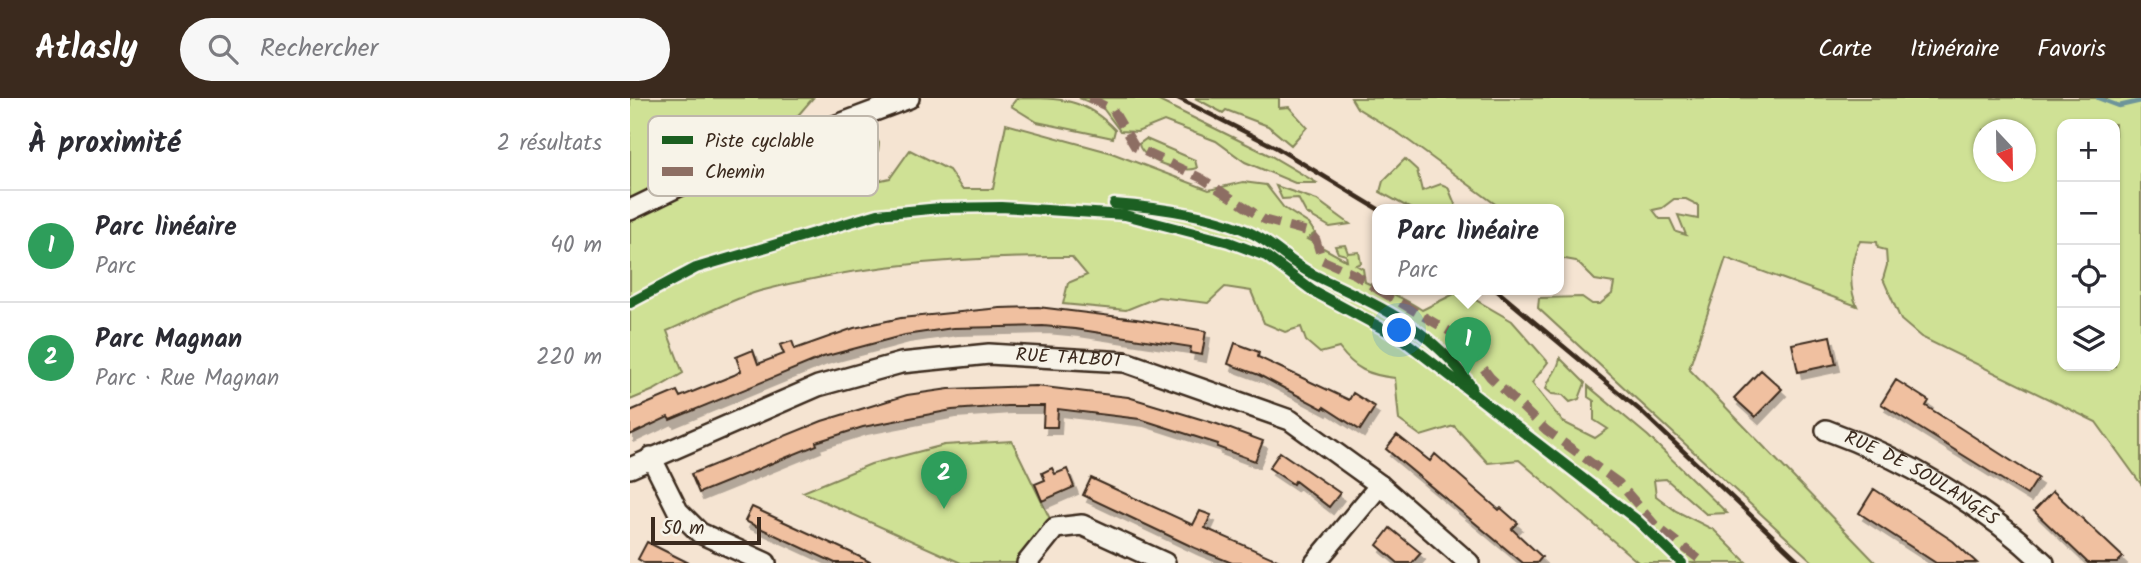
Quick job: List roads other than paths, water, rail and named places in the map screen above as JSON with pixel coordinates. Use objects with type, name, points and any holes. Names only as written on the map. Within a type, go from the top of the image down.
[{"type":"street","points":[[861,116],[909,98]]},
{"type":"street","points":[[630,210],[659,196]]},
{"type":"street","name":"RUE TALBOT","points":[[630,468],[818,386],[901,363],[989,354],[1125,362],[1290,420],[1380,485],[1469,563]]},
{"type":"street","name":"RUE DE SOULANGES","points":[[1826,430],[1856,441],[1975,508],[2044,563]]},
{"type":"street","points":[[651,457],[678,511],[700,533],[766,563]]},
{"type":"street","points":[[1315,563],[1380,485]]},
{"type":"street","points":[[1027,563],[1055,528],[1082,525],[1165,563]]},
{"type":"waterway","points":[[2098,98],[2119,106],[2141,101]]},
{"type":"railway","points":[[1178,98],[1277,148],[1372,205]]},
{"type":"railway","points":[[1502,295],[1642,412],[1801,563]]},
{"type":"place","name":"Parc linéaire","points":[[1468,375]]},
{"type":"place","name":"Parc Magnan","points":[[944,509]]}]
